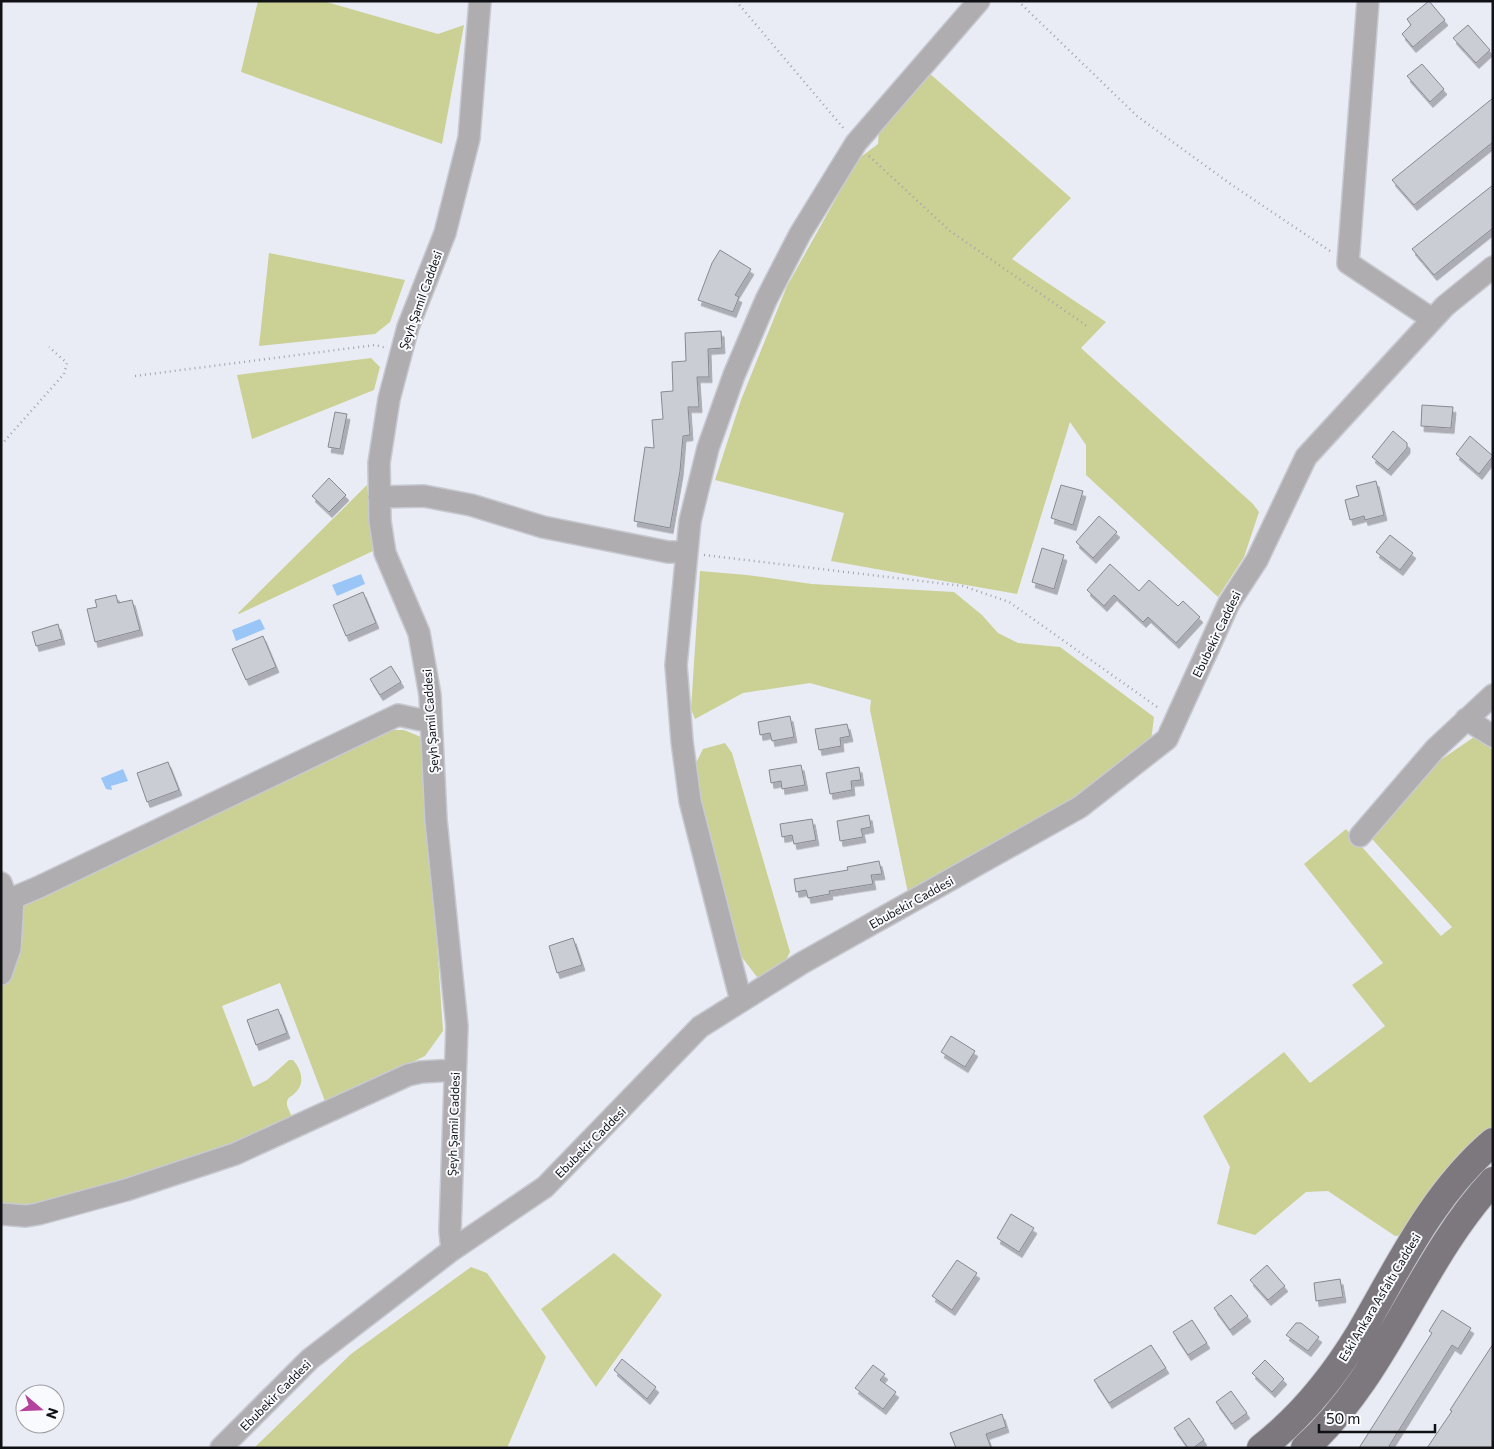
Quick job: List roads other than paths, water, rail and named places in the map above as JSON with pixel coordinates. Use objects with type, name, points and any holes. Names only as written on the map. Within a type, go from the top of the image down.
[{"type":"main road","name":"Eski Ankara Asfaltı Caddesi","points":[[1260,1448],[1296,1416],[1337,1366],[1434,1209],[1460,1174],[1493,1142]]},
{"type":"main road","points":[[1305,1448],[1355,1393],[1375,1364],[1447,1241],[1493,1181]]},
{"type":"street","name":"Şeyh Şamil Caddesi","points":[[452,1250],[450,1231],[457,1026],[436,820],[430,694],[422,645],[385,553],[379,497],[379,452],[389,399],[408,327],[445,233],[469,138],[480,1]]},
{"type":"street","points":[[741,1001],[690,801],[682,740],[676,665],[690,521],[708,448],[734,375],[766,300],[800,234],[856,143],[979,1]]},
{"type":"street","points":[[1368,1],[1348,263],[1432,319]]},
{"type":"street","name":"Ebubekir Caddesi","points":[[221,1448],[310,1359],[452,1250],[545,1186],[700,1027],[802,963],[1080,807],[1167,740],[1229,603],[1257,560],[1306,457],[1432,319],[1493,267]]},
{"type":"street","points":[[379,497],[424,496],[472,505],[543,527],[668,552],[686,552]]},
{"type":"street","points":[[1360,836],[1435,749],[1493,696]]},
{"type":"street","points":[[1,974],[10,948],[7,891],[398,715],[431,722]]},
{"type":"street","points":[[1466,719],[1493,736]]},
{"type":"street","points":[[1,1214],[26,1216],[38,1214],[126,1190],[235,1154],[408,1075],[421,1072],[455,1070]]},
{"type":"water","points":[[361,574],[365,584],[337,596],[332,585]]},
{"type":"water","points":[[260,619],[265,629],[236,641],[232,630]]},
{"type":"water","points":[[123,769],[128,781],[111,786],[112,790],[106,789],[101,778]]}]
